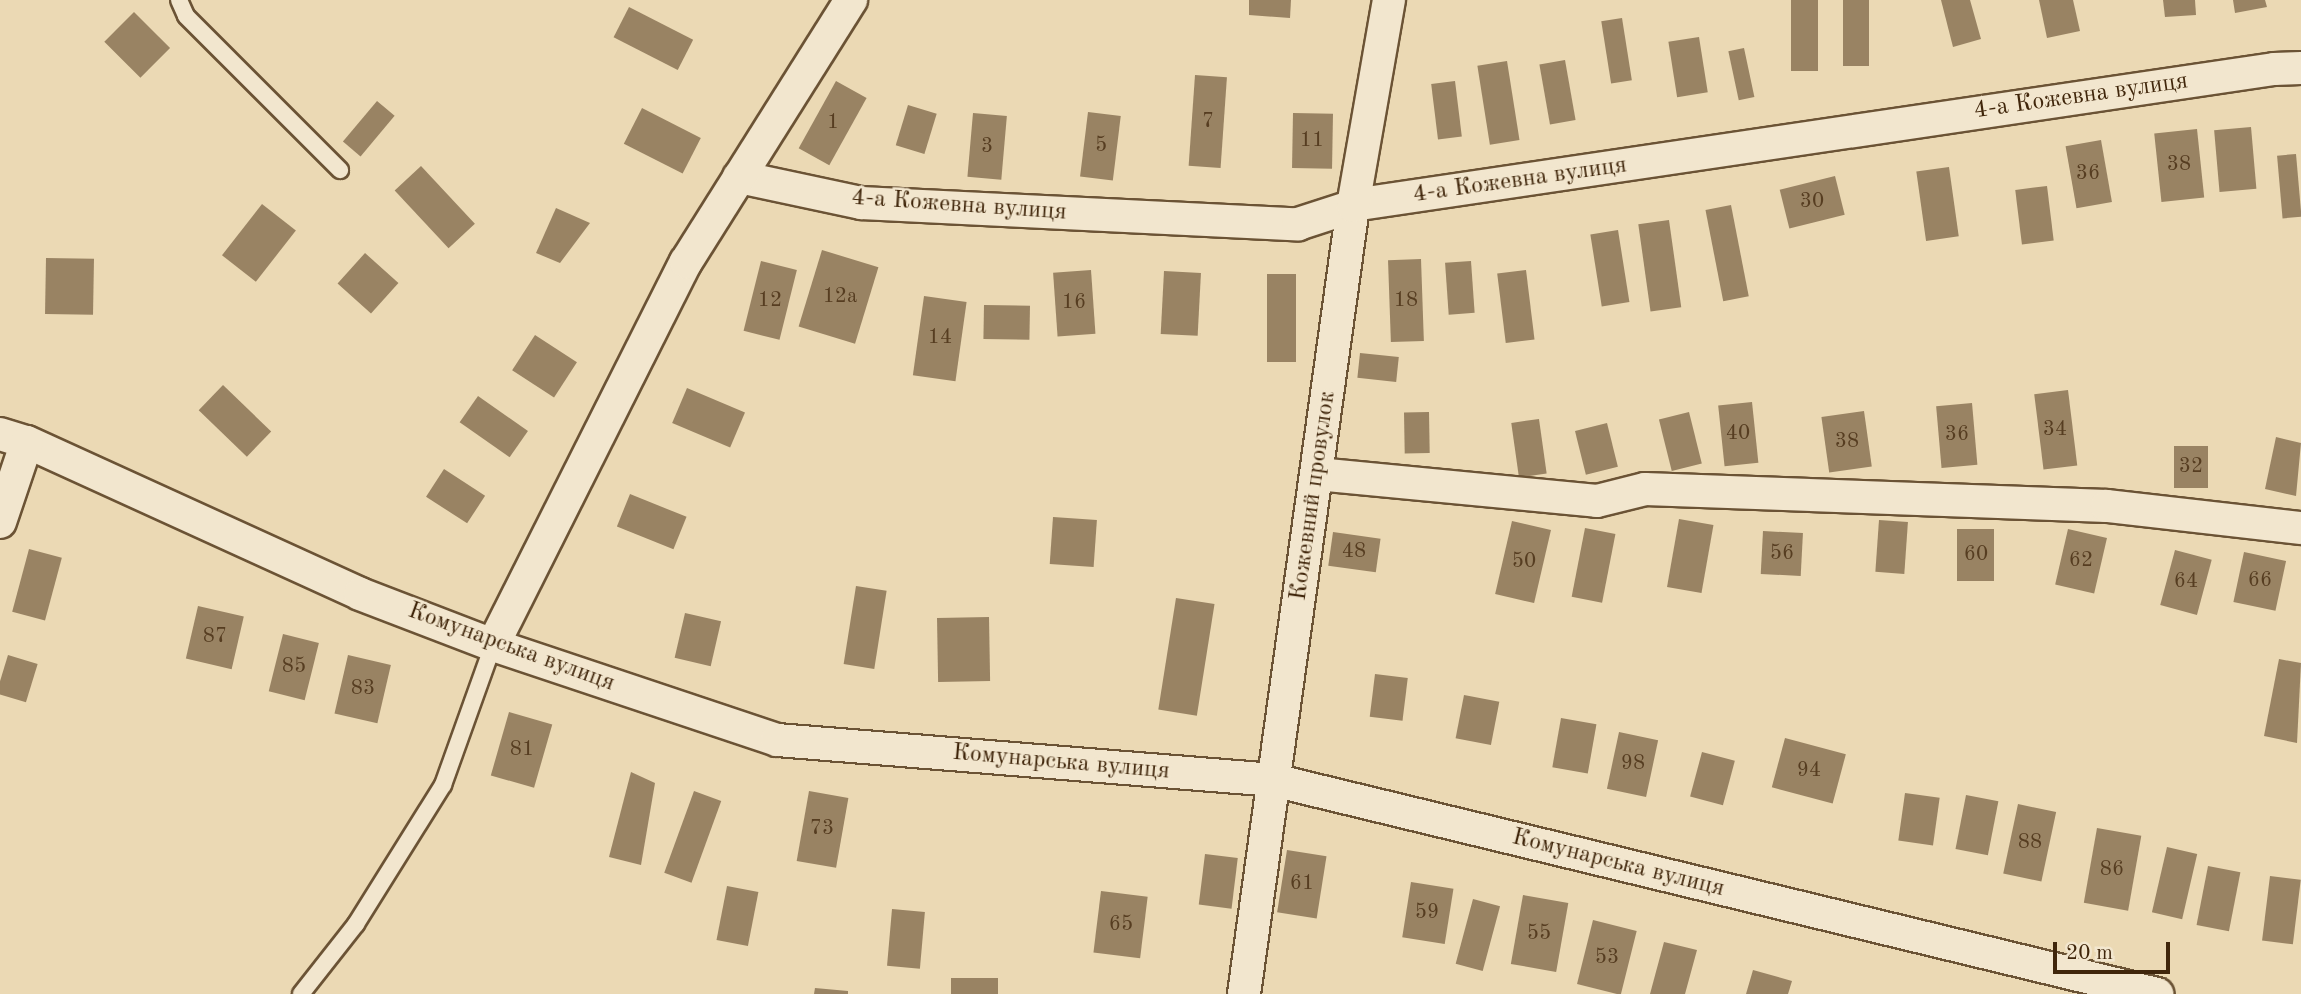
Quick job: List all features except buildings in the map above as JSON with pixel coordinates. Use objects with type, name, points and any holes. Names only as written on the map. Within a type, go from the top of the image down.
[{"type":"street","points":[[494,645],[686,262],[851,0]]},
{"type":"street","name":"Кожевний провулок","points":[[1244,994],[1353,206],[1390,0]]},
{"type":"street","name":"4-а Кожевна вулиця","points":[[739,177],[861,203],[1298,224],[1353,206],[2260,71],[2301,68]]},
{"type":"street","points":[[0,522],[13,438]]},
{"type":"street","name":"Комунарська вулиця","points":[[13,438],[360,594],[494,645],[777,740],[1273,780],[2157,994]]},
{"type":"street","points":[[1317,474],[1597,501],[1646,489],[2066,504],[2301,528]]},
{"type":"lane","points":[[179,0],[186,16],[340,170]]},
{"type":"lane","points":[[300,994],[356,923],[443,785],[494,645]]}]
